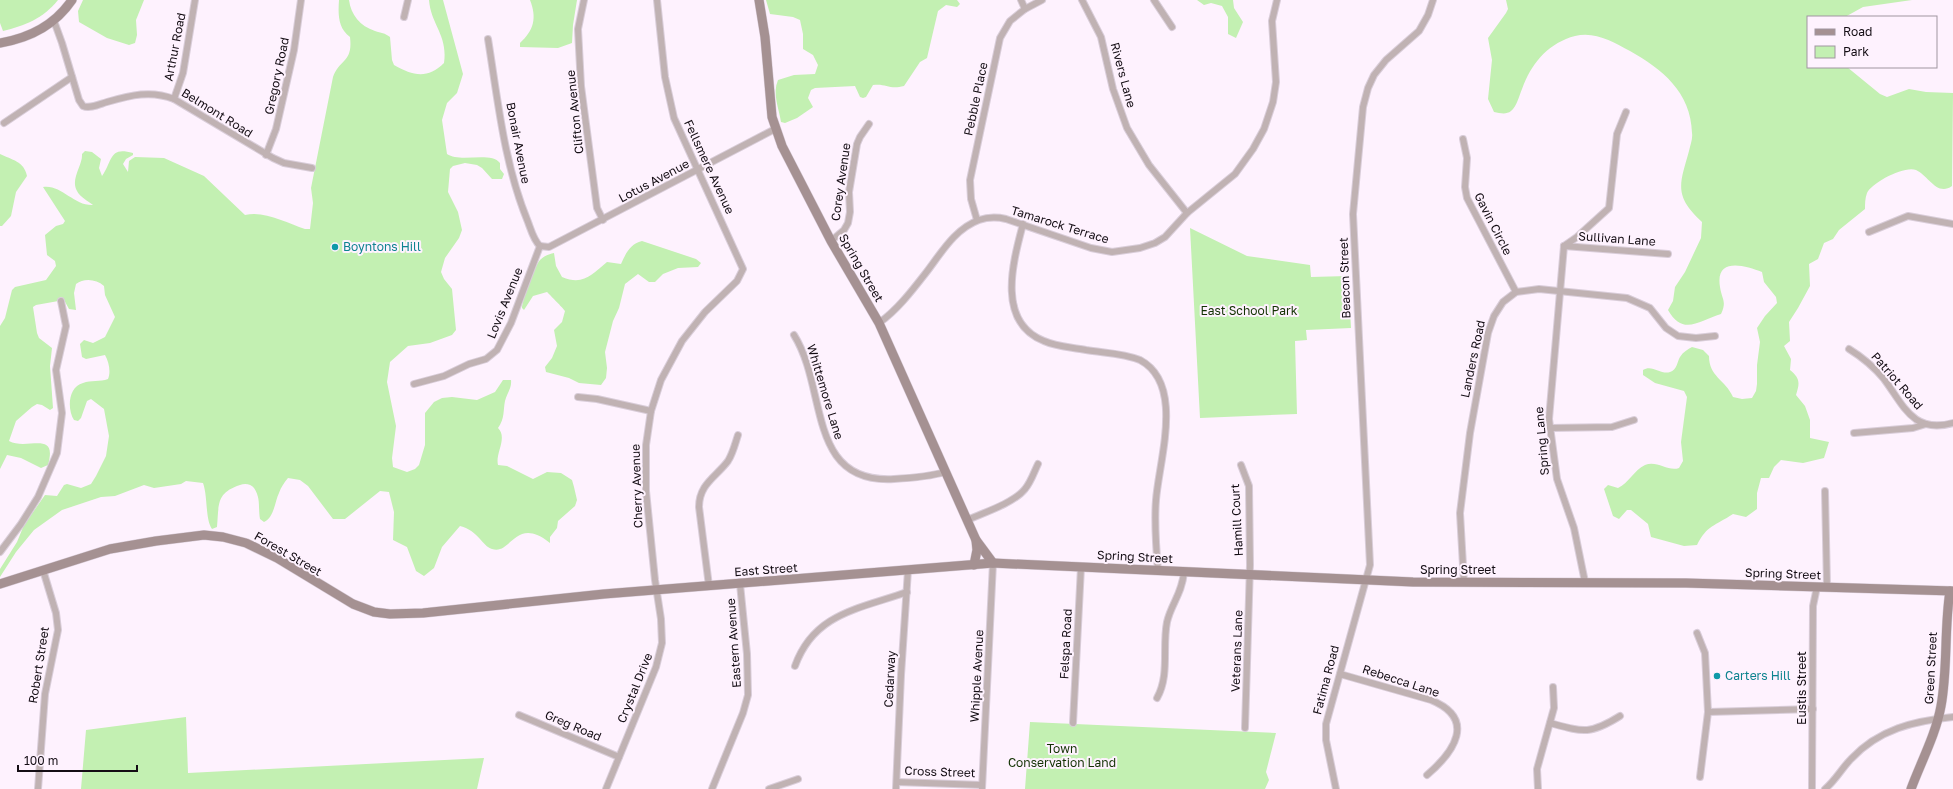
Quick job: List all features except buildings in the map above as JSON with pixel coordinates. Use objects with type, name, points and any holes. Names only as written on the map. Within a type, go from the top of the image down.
[{"type":"main road","points":[[0,43],[30,35],[54,21],[72,0]]},
{"type":"main road","name":"Spring Street","points":[[758,0],[765,37],[770,106],[776,129],[790,163],[831,241],[879,323],[976,540],[993,563],[1464,583],[1585,582],[1952,591]]},
{"type":"main road","name":"Forest Street","points":[[0,584],[95,553],[125,546],[190,536],[214,536],[240,540],[256,547],[348,602],[378,613],[422,613],[541,601]]},
{"type":"main road","name":"Spring Street","points":[[974,564],[976,540]]},
{"type":"main road","name":"East Street","points":[[541,601],[657,590],[993,563]]},
{"type":"main road","name":"Green Street","points":[[1910,789],[1938,718],[1943,691],[1946,621],[1952,591]]},
{"type":"street","name":"Arthur Road","points":[[174,99],[183,73],[195,0]]},
{"type":"street","name":"Gregory Road","points":[[266,155],[276,129],[294,50],[301,0]]},
{"type":"street","points":[[404,17],[408,0]]},
{"type":"street","name":"Clifton Avenue","points":[[584,0],[578,28],[581,86],[597,208],[602,220]]},
{"type":"street","name":"Fellsmere Avenue","points":[[657,0],[661,47],[668,94],[678,129],[743,268]]},
{"type":"street","points":[[1021,0],[1025,9]]},
{"type":"street","name":"Pebble Place","points":[[977,220],[971,199],[970,180],[997,50],[1007,25],[1025,9],[1042,0]]},
{"type":"street","name":"Rivers Lane","points":[[1082,0],[1101,37],[1113,89],[1132,139],[1152,170],[1187,213]]},
{"type":"street","points":[[1154,0],[1172,27]]},
{"type":"street","name":"Tamarock Terrace","points":[[977,220],[996,218],[1023,224],[1091,248],[1112,252],[1121,252],[1140,248],[1160,240],[1170,232],[1187,213],[1207,198],[1238,170],[1264,129],[1273,102],[1276,82],[1272,21],[1277,0]]},
{"type":"street","name":"Beacon Street","points":[[1366,579],[1370,564],[1353,214],[1362,119],[1366,93],[1372,78],[1386,60],[1419,31],[1428,15],[1432,0]]},
{"type":"street","points":[[4,122],[72,77],[54,21]]},
{"type":"street","name":"Bonair Avenue","points":[[488,39],[509,166],[520,204],[540,246]]},
{"type":"street","name":"Belmont Road","points":[[72,77],[79,100],[85,107],[146,93],[161,94],[174,99],[266,155],[284,163],[312,168]]},
{"type":"street","points":[[1564,246],[1594,222],[1609,207],[1617,134],[1626,112]]},
{"type":"street","name":"Corey Avenue","points":[[831,241],[844,230],[848,223],[850,212],[849,192],[857,144],[869,124]]},
{"type":"street","name":"Lotus Avenue","points":[[540,246],[549,247],[776,129]]},
{"type":"street","name":"Gavin Circle","points":[[1464,139],[1467,158],[1465,187],[1467,198],[1516,292]]},
{"type":"street","points":[[1869,232],[1908,216],[1953,224]]},
{"type":"street","points":[[879,323],[907,297],[953,238],[977,220]]},
{"type":"street","points":[[1023,224],[1011,292],[1015,312],[1026,329],[1036,338],[1049,343],[1136,358],[1152,369],[1160,382],[1166,409],[1167,425],[1156,500],[1158,570]]},
{"type":"street","name":"Lovis Avenue","points":[[414,384],[444,376],[468,364],[486,359],[498,350],[511,323],[540,246]]},
{"type":"street","name":"Sullivan Lane","points":[[1564,246],[1668,254]]},
{"type":"street","name":"Spring Lane","points":[[1564,246],[1549,406],[1550,428],[1557,479],[1574,528],[1585,582]]},
{"type":"street","name":"Cherry Avenue","points":[[657,590],[645,475],[646,445],[651,411],[663,375],[682,341],[705,312],[737,281],[743,268]]},
{"type":"street","points":[[1516,292],[1539,288],[1560,292],[1633,299],[1650,308],[1666,328],[1678,336],[1696,338],[1715,336]]},
{"type":"street","name":"Landers Road","points":[[1464,583],[1460,513],[1480,370],[1488,332],[1494,316],[1503,302],[1516,292]]},
{"type":"street","points":[[0,552],[21,524],[38,497],[57,452],[62,413],[56,370],[66,326],[60,302]]},
{"type":"street","name":"Whittemore Lane","points":[[794,335],[808,370],[830,446],[844,466],[859,475],[876,480],[923,477],[945,472]]},
{"type":"street","name":"Patriot Road","points":[[1849,349],[1876,370],[1907,413],[1926,424],[1936,426],[1953,423]]},
{"type":"street","points":[[578,397],[597,399],[651,411]]},
{"type":"street","points":[[1550,428],[1615,427],[1634,420]]},
{"type":"street","points":[[1854,433],[1913,428],[1926,424]]},
{"type":"street","points":[[709,586],[699,507],[700,494],[706,483],[728,461],[738,435]]},
{"type":"street","points":[[967,520],[1021,494],[1027,487],[1038,464]]},
{"type":"street","name":"Hamill Court","points":[[1241,465],[1249,486],[1250,575]]},
{"type":"street","points":[[1825,491],[1827,587]]},
{"type":"street","name":"Whipple Avenue","points":[[982,787],[993,563]]},
{"type":"street","name":"Felspa Road","points":[[1073,723],[1080,567]]},
{"type":"street","name":"Robert Street","points":[[38,789],[44,694],[58,630],[56,612],[43,570]]},
{"type":"street","name":"Cedarway","points":[[896,789],[901,675],[908,570]]},
{"type":"street","points":[[1157,698],[1163,685],[1167,622],[1179,596],[1184,572]]},
{"type":"street","name":"Veterans Lane","points":[[1245,728],[1250,575]]},
{"type":"street","name":"Fatima Road","points":[[1336,789],[1325,730],[1366,579]]},
{"type":"street","name":"Eastern Avenue","points":[[712,789],[743,713],[748,695],[747,654],[740,584]]},
{"type":"street","name":"Eustis Street","points":[[1812,789],[1813,606],[1817,587]]},
{"type":"street","name":"Crystal Drive","points":[[606,789],[661,652],[662,633],[657,590]]},
{"type":"street","points":[[795,666],[808,639],[825,623],[852,610],[907,592]]},
{"type":"street","points":[[1697,633],[1705,653],[1708,712],[1700,777]]},
{"type":"street","name":"Rebecca Lane","points":[[1340,674],[1431,700],[1450,713],[1457,726],[1456,741],[1450,752],[1427,775]]},
{"type":"street","points":[[1538,789],[1537,769],[1555,703],[1553,687]]},
{"type":"street","points":[[1708,712],[1813,709]]},
{"type":"street","name":"Greg Road","points":[[519,715],[619,757]]},
{"type":"street","points":[[1550,723],[1576,730],[1591,730],[1605,725],[1620,716]]},
{"type":"street","points":[[1825,789],[1850,760],[1871,741],[1882,734],[1906,725],[1938,718],[1953,717]]},
{"type":"street","points":[[769,789],[798,779]]},
{"type":"street","name":"Cross Street","points":[[897,782],[982,787]]},
{"type":"green space","points":[[0,0],[58,0],[46,12],[33,20],[18,27],[3,31],[0,23]]},
{"type":"green space","points":[[83,0],[144,0],[136,20],[137,35],[135,43],[129,45],[107,38],[79,22],[78,11]]},
{"type":"green space","points":[[339,0],[349,0],[354,15],[361,23],[370,29],[390,37],[392,60],[394,65],[408,72],[426,74],[432,72],[444,63],[444,45],[430,9],[429,0],[443,0],[463,74],[457,93],[447,103],[442,120],[447,154],[460,158],[483,157],[496,160],[500,163],[500,169],[504,174],[502,179],[492,179],[482,168],[477,165],[465,163],[453,166],[450,169],[448,192],[458,212],[462,230],[459,238],[445,258],[441,272],[444,279],[452,289],[456,330],[452,335],[430,343],[408,346],[390,362],[387,382],[396,426],[392,458],[393,467],[407,472],[415,469],[419,465],[425,445],[425,413],[434,402],[442,398],[452,397],[477,400],[495,392],[503,380],[511,380],[510,388],[505,401],[503,418],[498,428],[501,432],[502,441],[498,456],[498,465],[507,466],[533,479],[547,472],[561,473],[572,480],[577,500],[575,506],[558,521],[557,528],[550,537],[550,543],[529,533],[521,534],[499,550],[492,549],[485,545],[472,531],[460,526],[442,547],[434,568],[424,576],[416,571],[407,547],[393,540],[394,512],[389,492],[380,491],[345,519],[333,519],[308,486],[300,480],[288,478],[281,489],[270,517],[264,522],[260,519],[258,499],[254,488],[250,485],[242,484],[232,488],[220,500],[217,527],[212,529],[208,520],[206,495],[203,483],[186,481],[181,484],[154,488],[144,485],[115,496],[101,497],[62,510],[34,530],[16,552],[0,577],[0,569],[17,542],[24,525],[45,495],[57,496],[64,485],[67,484],[81,488],[91,484],[106,456],[109,436],[104,409],[91,399],[87,401],[81,418],[78,421],[74,420],[70,410],[70,399],[74,389],[78,385],[86,382],[108,379],[109,373],[105,355],[86,359],[82,357],[80,344],[84,340],[93,343],[105,337],[115,317],[105,295],[104,286],[94,281],[86,280],[76,284],[74,293],[76,310],[69,309],[64,300],[36,305],[33,307],[39,338],[52,348],[50,366],[53,408],[50,410],[37,404],[32,407],[16,421],[9,441],[24,444],[45,444],[49,447],[50,454],[48,465],[41,468],[21,458],[7,455],[0,469],[0,326],[5,318],[12,290],[15,287],[46,280],[56,266],[55,261],[47,255],[45,235],[56,226],[63,224],[65,221],[43,187],[56,189],[80,202],[93,205],[80,195],[75,186],[82,154],[85,151],[92,152],[101,159],[99,168],[102,176],[113,156],[120,151],[125,151],[133,153],[133,155],[126,159],[123,164],[128,172],[129,161],[135,157],[164,158],[204,176],[245,215],[260,214],[305,229],[310,229],[313,203],[311,188],[333,77],[339,66],[350,52],[350,37],[343,30],[340,21]]},
{"type":"green space","points":[[530,0],[577,0],[572,43],[558,48],[520,47],[520,43],[525,38],[533,23],[534,18]]},
{"type":"green space","points":[[766,0],[957,0],[960,4],[957,7],[946,5],[938,11],[927,58],[920,62],[904,86],[891,87],[873,85],[866,97],[863,98],[860,97],[855,86],[815,88],[811,90],[808,98],[813,107],[797,118],[785,123],[781,122],[776,101],[776,85],[778,80],[794,75],[815,74],[818,65],[813,55],[803,49],[803,34],[800,20],[793,17],[770,14]]},
{"type":"green space","points":[[1197,0],[1233,0],[1234,8],[1243,22],[1236,38],[1228,34],[1228,17],[1222,6],[1211,3],[1204,5]]},
{"type":"green space","points":[[1506,0],[1912,0],[1863,7],[1847,16],[1807,16],[1807,68],[1848,68],[1880,94],[1887,97],[1909,89],[1926,92],[1953,93],[1952,186],[1947,189],[1937,187],[1916,170],[1911,169],[1897,172],[1881,180],[1867,193],[1865,209],[1839,230],[1833,239],[1824,243],[1818,259],[1809,264],[1810,286],[1789,322],[1790,341],[1784,346],[1791,359],[1790,370],[1796,376],[1798,381],[1796,395],[1805,406],[1810,420],[1810,438],[1829,442],[1824,458],[1803,463],[1781,460],[1774,467],[1769,478],[1761,478],[1757,493],[1757,509],[1746,517],[1733,514],[1716,524],[1704,533],[1697,545],[1684,546],[1651,537],[1648,524],[1631,510],[1627,510],[1619,519],[1613,516],[1604,489],[1608,485],[1618,488],[1622,486],[1641,467],[1645,465],[1654,464],[1675,469],[1679,468],[1683,461],[1681,442],[1687,397],[1684,391],[1655,383],[1643,375],[1643,370],[1650,368],[1667,373],[1670,372],[1675,368],[1681,355],[1692,347],[1703,350],[1709,356],[1714,373],[1730,391],[1733,397],[1742,399],[1752,398],[1756,391],[1757,384],[1757,365],[1760,342],[1757,328],[1765,316],[1777,303],[1776,297],[1764,282],[1762,272],[1747,267],[1726,267],[1722,271],[1720,277],[1720,287],[1724,303],[1721,314],[1686,325],[1680,323],[1674,318],[1668,310],[1673,301],[1675,287],[1685,272],[1701,238],[1702,222],[1686,204],[1681,189],[1683,172],[1692,135],[1690,118],[1686,105],[1673,83],[1642,58],[1604,38],[1582,35],[1565,39],[1549,49],[1530,71],[1513,109],[1505,113],[1494,112],[1488,99],[1492,60],[1488,38],[1508,9]]},
{"type":"green space","points":[[0,154],[20,164],[27,176],[16,192],[11,216],[2,226],[0,226]]},
{"type":"green space","name":"East School Park","points":[[1190,228],[1247,256],[1310,265],[1311,277],[1348,276],[1351,328],[1306,330],[1307,340],[1295,341],[1297,414],[1200,418]]},
{"type":"green space","points":[[642,241],[696,259],[701,263],[698,267],[678,268],[663,274],[655,282],[649,282],[638,274],[625,284],[605,352],[607,368],[606,378],[601,385],[579,383],[569,378],[546,372],[545,367],[552,358],[557,346],[554,330],[562,322],[565,311],[547,292],[533,296],[524,310],[522,308],[529,283],[540,260],[547,255],[554,253],[556,266],[562,277],[576,280],[582,279],[592,274],[607,262],[621,264],[631,247]]},
{"type":"green space","points":[[186,717],[188,773],[484,758],[477,789],[81,789],[86,730]]},
{"type":"green space","name":"Town Conservation Land","points":[[1030,722],[1276,733],[1266,772],[1269,780],[1265,789],[1025,789]]},
{"type":"place","name":"Boyntons Hill","points":[[335,247]]},
{"type":"place","name":"Carters Hill","points":[[1717,676]]}]
